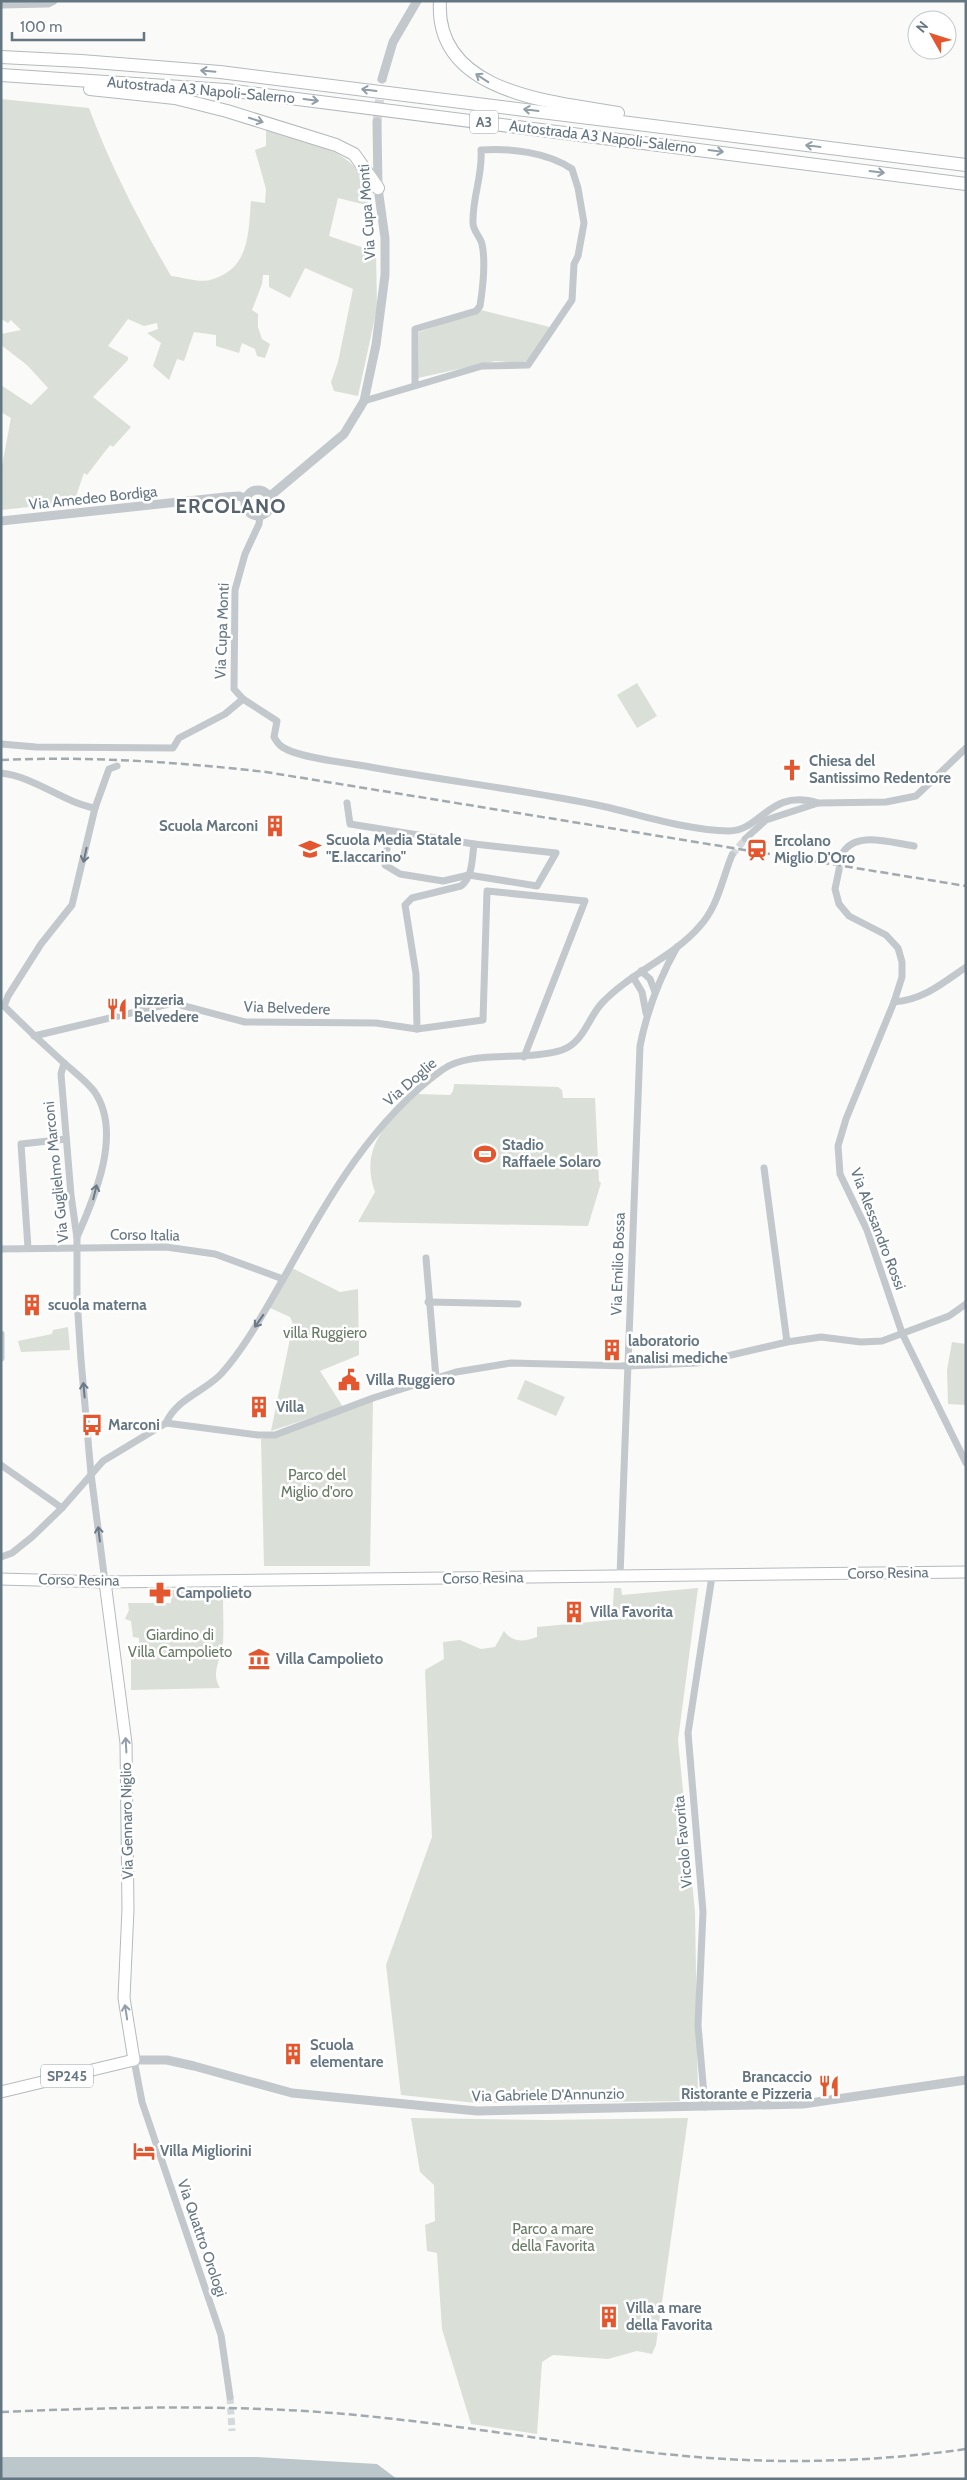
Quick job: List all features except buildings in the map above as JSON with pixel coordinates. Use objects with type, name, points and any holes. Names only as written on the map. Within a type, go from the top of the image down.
[{"type":"highway","points":[[440,1],[442,26],[450,46],[464,65],[483,80],[511,92],[558,104],[638,116],[681,129]]},
{"type":"highway","name":"Autostrada A3 Napoli-Salerno","points":[[1,57],[220,72],[966,166]]},
{"type":"highway","points":[[1,76],[36,84],[175,98],[227,110],[342,148],[354,154],[378,188]]},
{"type":"highway","name":"Autostrada A3 Napoli-Salerno","points":[[1,76],[226,90],[966,184]]},
{"type":"main road","name":"Corso Resina","points":[[1,1579],[105,1582],[966,1572]]},
{"type":"main road","name":"Via Gennaro Niglio","points":[[105,1582],[126,1743],[128,1909],[124,1998],[134,2060]]},
{"type":"main road","name":"SP245","points":[[1,2092],[134,2060]]},
{"type":"street","points":[[1,5],[48,4],[54,1]]},
{"type":"street","points":[[382,79],[393,42],[417,1]]},
{"type":"street","name":"Via Cupa Monti","points":[[269,496],[344,434],[364,401],[376,346],[385,275],[385,238],[378,188],[377,122]]},
{"type":"street","points":[[364,401],[482,366],[528,365],[572,300],[574,264],[580,249],[584,224],[578,188],[572,169],[556,160],[534,154],[480,150],[481,173],[475,195],[473,226],[480,239],[483,252],[480,306],[476,312],[415,329],[415,385]]},
{"type":"street","points":[[256,491],[265,492],[269,496],[269,510],[260,516],[251,514],[247,510],[246,499],[256,491]]},
{"type":"street","name":"Via Amedeo Bordiga","points":[[1,521],[225,497],[239,496],[246,499]]},
{"type":"street","name":"Via Cupa Monti","points":[[243,699],[234,689],[236,590],[238,572],[259,524],[260,516]]},
{"type":"street","points":[[1,744],[36,747],[173,748],[179,738],[225,714],[243,699],[277,721],[274,737],[281,746],[293,752],[454,782],[592,804],[703,830],[732,831],[744,827],[771,808],[791,800],[805,799],[818,803]]},
{"type":"street","points":[[745,839],[766,820],[818,803],[886,802],[916,796],[966,748]]},
{"type":"street","points":[[77,1238],[92,1202],[107,1144],[106,1119],[101,1102],[93,1090],[3,1006],[41,944],[72,904],[95,808],[109,769],[117,766]]},
{"type":"street","points":[[1,773],[25,777],[82,805],[95,808]]},
{"type":"street","points":[[347,803],[350,824],[389,832],[474,844],[556,853],[537,886],[469,875],[443,881],[400,874],[385,865],[389,832]]},
{"type":"street","points":[[841,856],[844,849],[852,842],[867,839],[914,846]]},
{"type":"street","points":[[417,1028],[416,974],[405,905],[412,898],[461,886],[469,875],[474,844]]},
{"type":"street","name":"Via Doglie","points":[[166,1423],[169,1416],[186,1400],[221,1374],[263,1315],[327,1200],[372,1136],[404,1102],[443,1069],[454,1063],[468,1060],[524,1057],[564,1049],[578,1040],[602,1003],[633,976],[699,928],[718,896],[732,855]]},
{"type":"street","name":"Via Alessandro Rossi","points":[[839,870],[835,889],[839,904],[849,916],[886,935],[898,948],[902,962],[902,977],[894,1002],[846,1119],[838,1146],[840,1174],[867,1230],[902,1333],[966,1463]]},
{"type":"street","name":"Via Belvedere","points":[[34,1036],[173,1003],[245,1022],[376,1023],[417,1028],[483,1020],[487,891],[585,901],[524,1057]]},
{"type":"street","name":"Via Emilio Bossa","points":[[620,1576],[640,1046],[646,1013],[662,974],[679,944]]},
{"type":"street","points":[[894,1002],[904,1001],[929,993],[966,967]]},
{"type":"street","points":[[642,971],[650,979],[655,992]]},
{"type":"street","name":"Via Emilio Bossa","points":[[633,976],[642,992],[646,1013]]},
{"type":"street","name":"Via Guglielmo Marconi","points":[[64,1063],[61,1074],[78,1248],[78,1308],[91,1474],[105,1582]]},
{"type":"street","points":[[366,1130],[372,1136]]},
{"type":"street","points":[[28,1248],[22,1144],[66,1139]]},
{"type":"street","points":[[764,1168],[787,1342]]},
{"type":"street","name":"Corso Italia","points":[[1,1248],[166,1248],[215,1254],[282,1279]]},
{"type":"street","points":[[426,1258],[428,1302],[436,1378]]},
{"type":"street","points":[[428,1302],[518,1304]]},
{"type":"street","points":[[1,1557],[12,1553],[62,1508],[103,1460],[166,1423],[258,1435],[275,1435],[373,1398],[456,1372],[511,1363],[628,1366],[697,1363],[787,1342],[821,1337],[861,1342],[882,1341],[949,1316],[966,1304]]},
{"type":"street","points":[[1,1334],[1,1358]]},
{"type":"street","points":[[1,1465],[62,1508]]},
{"type":"street","name":"Vicolo Favorita","points":[[705,2107],[698,2025],[703,1912],[688,1733],[712,1576]]},
{"type":"street","name":"Via Gabriele D'Annunzio","points":[[134,2060],[166,2060],[292,2093],[477,2111],[803,2104],[966,2080]]},
{"type":"street","name":"Via Quattro Orologi","points":[[134,2060],[142,2102],[221,2335],[230,2397]]},
{"type":"green space","points":[[1,99],[89,108],[126,194],[171,276],[206,281],[223,275],[233,268],[240,259],[247,238],[251,201],[265,203],[266,189],[255,150],[266,146],[266,128],[328,149],[350,162],[362,179],[370,206],[338,198],[329,236],[376,252],[377,308],[358,396],[334,391],[331,382],[338,362],[353,289],[305,268],[290,298],[269,287],[269,275],[263,275],[262,284],[252,310],[258,314],[258,327],[262,339],[270,344],[265,358],[257,356],[255,349],[242,343],[239,353],[216,346],[216,335],[194,332],[184,361],[177,359],[169,380],[153,366],[161,343],[147,333],[158,329],[157,323],[144,326],[128,319],[108,346],[128,357],[128,360],[93,397],[131,427],[113,447],[110,445],[87,475],[84,473],[74,502],[1,510],[1,471],[11,418],[1,412],[1,385],[31,405],[48,388],[27,365],[1,345],[1,334],[21,330],[11,320],[8,323],[1,319]]},
{"type":"green space","points":[[481,310],[550,327],[527,361],[519,363],[495,361],[418,378],[419,332]]},
{"type":"green space","points":[[637,683],[657,716],[637,728],[617,695]]},
{"type":"green space","name":"Stadio Raffaele Solaro","points":[[454,1084],[558,1087],[562,1090],[563,1098],[595,1098],[599,1181],[601,1183],[588,1226],[358,1222],[375,1192],[371,1176],[373,1149],[387,1125],[418,1094],[450,1095]]},
{"type":"green space","name":"villa Ruggiero","points":[[290,1267],[340,1292],[358,1289],[359,1355],[320,1371],[343,1407],[271,1431],[293,1324],[290,1317],[268,1307]]},
{"type":"green space","points":[[68,1327],[70,1350],[21,1352],[18,1341],[52,1334],[53,1330]]},
{"type":"green space","points":[[952,1342],[966,1344],[966,1405],[948,1404],[947,1370]]},
{"type":"green space","points":[[525,1380],[565,1397],[556,1416],[517,1399]]},
{"type":"green space","name":"Parco del Miglio d'oro","points":[[373,1400],[370,1566],[264,1566],[261,1439],[292,1432]]},
{"type":"green space","points":[[614,1588],[621,1588],[622,1595],[698,1588],[678,1740],[695,1912],[698,2101],[476,2103],[401,2095],[386,1965],[432,1837],[425,1670],[444,1659],[443,1642],[460,1640],[481,1649],[495,1647],[504,1631],[515,1640],[524,1640],[537,1637],[537,1627],[612,1620]]},
{"type":"green space","name":"Giardino di Villa Campolieto","points":[[171,1590],[211,1590],[212,1599],[223,1599],[223,1643],[216,1671],[217,1682],[220,1688],[131,1690],[131,1656],[140,1655],[139,1638],[133,1637],[131,1621],[125,1619],[129,1610],[128,1603],[171,1603]]},
{"type":"green space","name":"Parco a mare della Favorita","points":[[411,2118],[546,2120],[688,2118],[656,2345],[652,2354],[637,2351],[608,2359],[553,2355],[542,2362],[537,2434],[471,2424],[442,2329],[437,2253],[427,2251],[425,2225],[435,2221],[434,2185],[420,2172]]},
{"type":"shaded area","points":[[1,2457],[256,2457],[377,2464],[397,2479],[1,2479]]},
{"type":"tunnel","points":[[377,122],[382,79]]},
{"type":"tunnel","points":[[732,855],[745,839]]},
{"type":"tunnel","points":[[839,870],[841,856]]},
{"type":"tunnel","points":[[230,2397],[232,2431]]},
{"type":"railway","points":[[1,760],[68,759],[134,761],[266,772],[966,886]]},
{"type":"railway","points":[[1,2412],[90,2409],[267,2409],[356,2415],[665,2454],[741,2460],[870,2459],[966,2449]]},
{"type":"place","name":"Chiesa del Santissimo Redentore","points":[[792,770]]},
{"type":"place","name":"Scuola Marconi","points":[[275,826]]},
{"type":"place","name":"Scuola Media Statale \"E.Iaccarino\"","points":[[310,849]]},
{"type":"place","name":"Ercolano Miglio D'Oro","points":[[757,850]]},
{"type":"place","name":"pizzeria Belvedere","points":[[117,1009]]},
{"type":"place","name":"Stadio Raffaele Solaro","points":[[485,1154]]},
{"type":"place","name":"scuola materna","points":[[32,1305]]},
{"type":"place","name":"laboratorio analisi mediche","points":[[612,1350]]},
{"type":"place","name":"Villa Ruggiero","points":[[349,1380]]},
{"type":"place","name":"Villa","points":[[259,1407]]},
{"type":"place","name":"Marconi","points":[[92,1425]]},
{"type":"place","name":"Campolieto","points":[[160,1593]]},
{"type":"place","name":"Villa Favorita","points":[[574,1612]]},
{"type":"place","name":"Villa Campolieto","points":[[259,1659]]},
{"type":"place","name":"Scuola elementare","points":[[293,2054]]},
{"type":"place","name":"Brancaccio Ristorante e Pizzeria","points":[[829,2086]]},
{"type":"place","name":"Villa Migliorini","points":[[144,2151]]},
{"type":"place","name":"Villa a mare della Favorita","points":[[609,2317]]},
{"type":"district","name":"ERCOLANO","points":[[231,506]]}]
